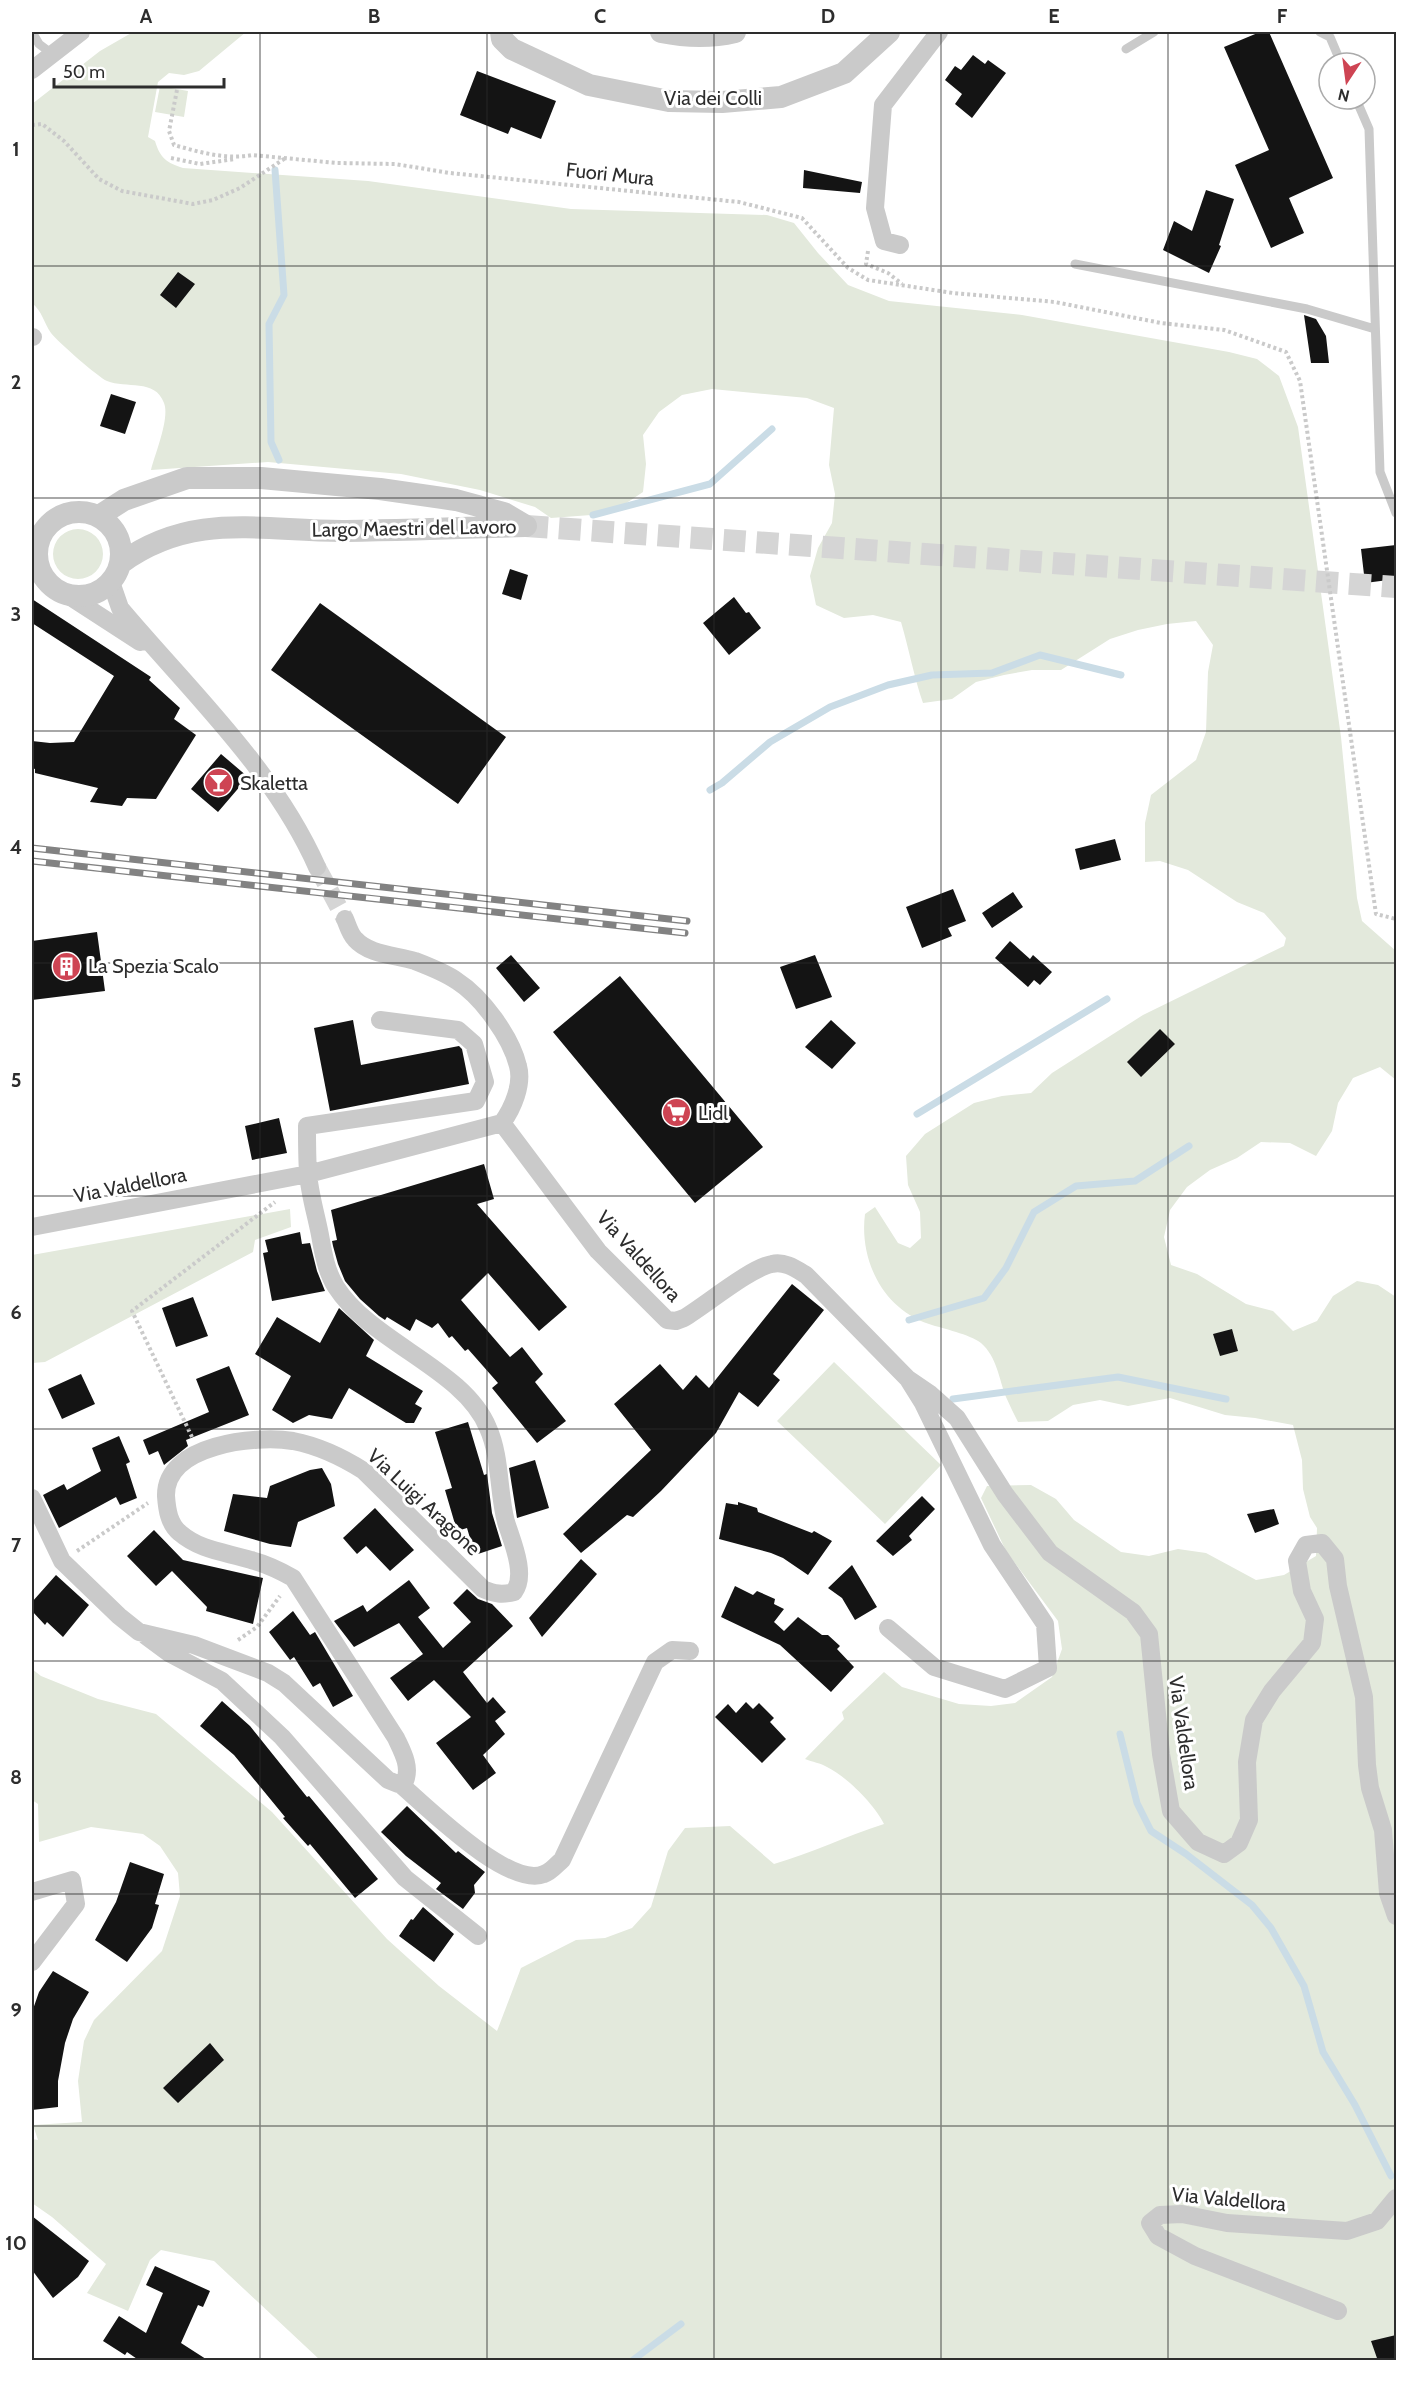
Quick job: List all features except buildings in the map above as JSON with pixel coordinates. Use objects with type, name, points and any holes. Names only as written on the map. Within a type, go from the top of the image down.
[{"type":"street","points":[[32,70],[81,32]]},
{"type":"street","name":"Via dei Colli","points":[[501,32],[502,39],[512,49],[589,86],[669,101],[722,102],[782,96],[844,73],[889,32]]},
{"type":"street","points":[[661,32],[682,36],[721,35],[735,32]]},
{"type":"street","points":[[900,245],[884,241],[875,208],[883,105],[939,32]]},
{"type":"street","name":"Largo Maestri del Lavoro","points":[[66,594],[91,595],[102,590],[116,572],[142,548],[177,534],[221,526],[344,531],[526,526],[504,513],[456,500],[380,489],[261,478],[187,478],[124,500],[99,516]]},
{"type":"street","points":[[157,652],[54,588],[38,574],[37,552],[40,522],[76,511],[99,516],[113,528],[121,544],[116,572],[120,608],[240,746],[308,847],[317,867]]},
{"type":"street","points":[[345,919],[351,934],[361,945],[417,962],[457,981],[490,1013],[504,1032],[519,1067],[516,1096],[509,1114],[502,1123]]},
{"type":"street","points":[[308,1174],[307,1126],[476,1101],[485,1082],[474,1044],[458,1030],[380,1020]]},
{"type":"street","name":"Via Valdellora","points":[[32,1227],[308,1174],[502,1123],[598,1251],[667,1320],[676,1321],[684,1318],[745,1277],[772,1264],[791,1266],[806,1275],[908,1379],[930,1394],[957,1418],[1005,1494],[1050,1553],[1133,1612],[1149,1634],[1161,1754],[1171,1811],[1198,1842],[1224,1854],[1239,1843],[1249,1820],[1247,1762],[1254,1720],[1272,1691],[1312,1643],[1315,1619],[1302,1591],[1297,1561],[1306,1545],[1322,1543],[1335,1559],[1338,1586],[1364,1697],[1366,1765],[1370,1788],[1383,1830],[1388,1893],[1396,1916]]},
{"type":"street","name":"Via Luigi Aragone","points":[[166,1491],[175,1469],[182,1461],[199,1451],[243,1442],[278,1439],[295,1442],[342,1457],[364,1472],[483,1589],[498,1594],[507,1594],[514,1592],[519,1583],[518,1569],[503,1511],[498,1468],[489,1428],[472,1401],[375,1328],[354,1310],[335,1286],[325,1261],[308,1174]]},
{"type":"street","name":"Via Valdellora","points":[[888,1628],[934,1667],[1005,1689],[1048,1668],[1045,1624],[992,1545],[923,1403],[908,1379]]},
{"type":"street","points":[[166,1491],[166,1508],[170,1522],[178,1532],[193,1543],[275,1568],[293,1578],[396,1738],[406,1762],[408,1774],[405,1781],[400,1784]]},
{"type":"street","points":[[32,1498],[62,1561],[139,1632],[169,1653],[222,1681],[282,1737],[405,1878],[478,1936]]},
{"type":"street","points":[[139,1632],[184,1642],[268,1673],[284,1683],[388,1780],[400,1784],[486,1857],[523,1876],[544,1875],[562,1860],[655,1662],[672,1650],[690,1651]]},
{"type":"street","points":[[32,1893],[72,1880],[76,1904],[32,1962]]},
{"type":"street","name":"Via Valdellora","points":[[1338,2311],[1195,2256],[1158,2236],[1150,2223],[1160,2215],[1182,2214],[1227,2223],[1347,2231],[1377,2221],[1396,2198]]},
{"type":"lane","points":[[32,32],[39,44],[51,53]]},
{"type":"lane","points":[[1126,49],[1154,32]]},
{"type":"lane","points":[[1320,32],[1330,37],[1336,51]]},
{"type":"lane","points":[[1361,111],[1369,129],[1380,472],[1396,513]]},
{"type":"lane","points":[[1075,264],[1306,309],[1375,328]]},
{"type":"path","name":"Fuori Mura","points":[[177,90],[169,131],[174,146],[239,158],[252,155],[337,163],[395,164],[450,173],[739,202],[802,218],[848,268],[868,280],[953,293],[1056,303],[1161,323],[1224,330],[1286,352],[1300,381],[1376,914],[1396,919]]},
{"type":"path","points":[[32,125],[42,124],[64,141],[99,178],[122,191],[193,204],[213,200],[240,188],[288,157]]},
{"type":"path","points":[[171,158],[200,164],[239,158]]},
{"type":"path","points":[[199,1451],[132,1311],[277,1201]]},
{"type":"path","points":[[62,1561],[166,1491]]},
{"type":"path","points":[[217,1654],[257,1627],[293,1578]]},
{"type":"shaded area","points":[[133,32],[246,32],[199,71],[184,75],[169,73],[158,82],[148,137],[155,141],[159,152],[165,159],[183,168],[368,181],[571,209],[767,215],[794,223],[848,285],[889,301],[1022,315],[1229,352],[1257,359],[1279,376],[1298,427],[1341,737],[1357,898],[1362,921],[1396,951],[1396,1080],[1380,1067],[1353,1078],[1338,1103],[1332,1131],[1316,1156],[1290,1143],[1261,1142],[1237,1158],[1210,1170],[1187,1187],[1170,1210],[1164,1237],[1171,1265],[1197,1274],[1246,1304],[1273,1311],[1293,1331],[1317,1321],[1333,1296],[1357,1281],[1378,1285],[1396,1297],[1396,2360],[320,2360],[214,2261],[161,2250],[150,2260],[128,2311],[87,2293],[106,2264],[52,2217],[32,2203],[32,2139],[38,2140],[33,2125],[82,2122],[78,2081],[84,2041],[94,2020],[162,1951],[180,1896],[178,1873],[160,1846],[143,1834],[91,1827],[39,1842],[38,1804],[32,1800],[32,1669],[41,1676],[98,1699],[156,1714],[272,1812],[387,1939],[439,1986],[497,2031],[521,1968],[576,1940],[605,1938],[632,1928],[651,1907],[668,1851],[685,1828],[730,1826],[774,1864],[884,1824],[867,1800],[843,1777],[825,1766],[805,1759],[844,1719],[842,1712],[884,1672],[902,1687],[959,1704],[991,1706],[1015,1703],[1052,1677],[1062,1649],[1058,1621],[1006,1551],[981,1498],[987,1486],[1031,1485],[1056,1499],[1074,1520],[1121,1552],[1149,1556],[1178,1549],[1206,1553],[1256,1580],[1284,1575],[1316,1556],[1317,1528],[1310,1517],[1303,1489],[1302,1460],[1293,1425],[1225,1415],[1170,1398],[1128,1406],[1100,1400],[1073,1405],[1048,1421],[1018,1422],[1006,1397],[994,1361],[981,1343],[913,1317],[899,1307],[878,1281],[870,1265],[866,1248],[865,1214],[875,1207],[898,1243],[910,1248],[921,1238],[920,1212],[908,1185],[906,1156],[925,1134],[974,1103],[1002,1096],[1031,1093],[1052,1073],[1143,1015],[1284,946],[1286,938],[1264,913],[1237,902],[1188,870],[1160,861],[1145,862],[1145,823],[1151,795],[1196,760],[1206,732],[1208,672],[1213,645],[1196,621],[1138,630],[1110,639],[1061,670],[1032,670],[1004,675],[976,682],[952,699],[923,703],[901,622],[873,615],[844,618],[816,605],[810,576],[818,548],[832,523],[835,494],[829,465],[834,408],[807,398],[712,389],[682,395],[659,412],[643,435],[646,464],[643,492],[619,508],[591,515],[551,518],[535,507],[480,490],[401,474],[268,462],[151,470],[165,418],[164,403],[160,395],[147,387],[115,383],[102,378],[55,337],[32,303],[32,104],[100,51]]},
{"type":"shaded area","points":[[160,86],[188,91],[184,117],[155,112]]},
{"type":"shaded area","points":[[78,529],[92,533],[99,540],[103,554],[99,568],[92,575],[78,579],[64,575],[57,568],[53,554],[57,540],[64,533]]},
{"type":"shaded area","points":[[290,1209],[291,1227],[255,1240],[253,1252],[45,1362],[32,1363],[32,1255]]},
{"type":"shaded area","points":[[834,1362],[941,1465],[885,1524],[777,1421]]},
{"type":"waterway","points":[[275,170],[284,295],[269,324],[271,442],[279,460]]},
{"type":"waterway","points":[[593,515],[710,484],[772,429]]},
{"type":"waterway","points":[[710,790],[722,783],[770,742],[830,707],[888,685],[932,675],[992,673],[1040,655],[1121,675]]},
{"type":"waterway","points":[[917,1114],[1107,999]]},
{"type":"waterway","points":[[909,1320],[984,1298],[1006,1268],[1034,1212],[1076,1186],[1135,1181],[1189,1146]]},
{"type":"waterway","points":[[953,1399],[1118,1377],[1226,1399]]},
{"type":"waterway","points":[[1120,1734],[1137,1803],[1151,1831],[1186,1854],[1252,1905],[1271,1928],[1304,1986],[1323,2052],[1355,2105],[1391,2176]]},
{"type":"waterway","points":[[633,2360],[681,2324]]},
{"type":"tunnel","points":[[526,526],[1396,587]]},
{"type":"tunnel","points":[[317,867],[345,919]]},
{"type":"railway","points":[[32,848],[687,921]]},
{"type":"railway","points":[[32,861],[685,933]]},
{"type":"place","name":"Skaletta","points":[[219,783]]},
{"type":"place","name":"La Spezia Scalo","points":[[67,966]]},
{"type":"place","name":"Lidl","points":[[677,1113]]}]
